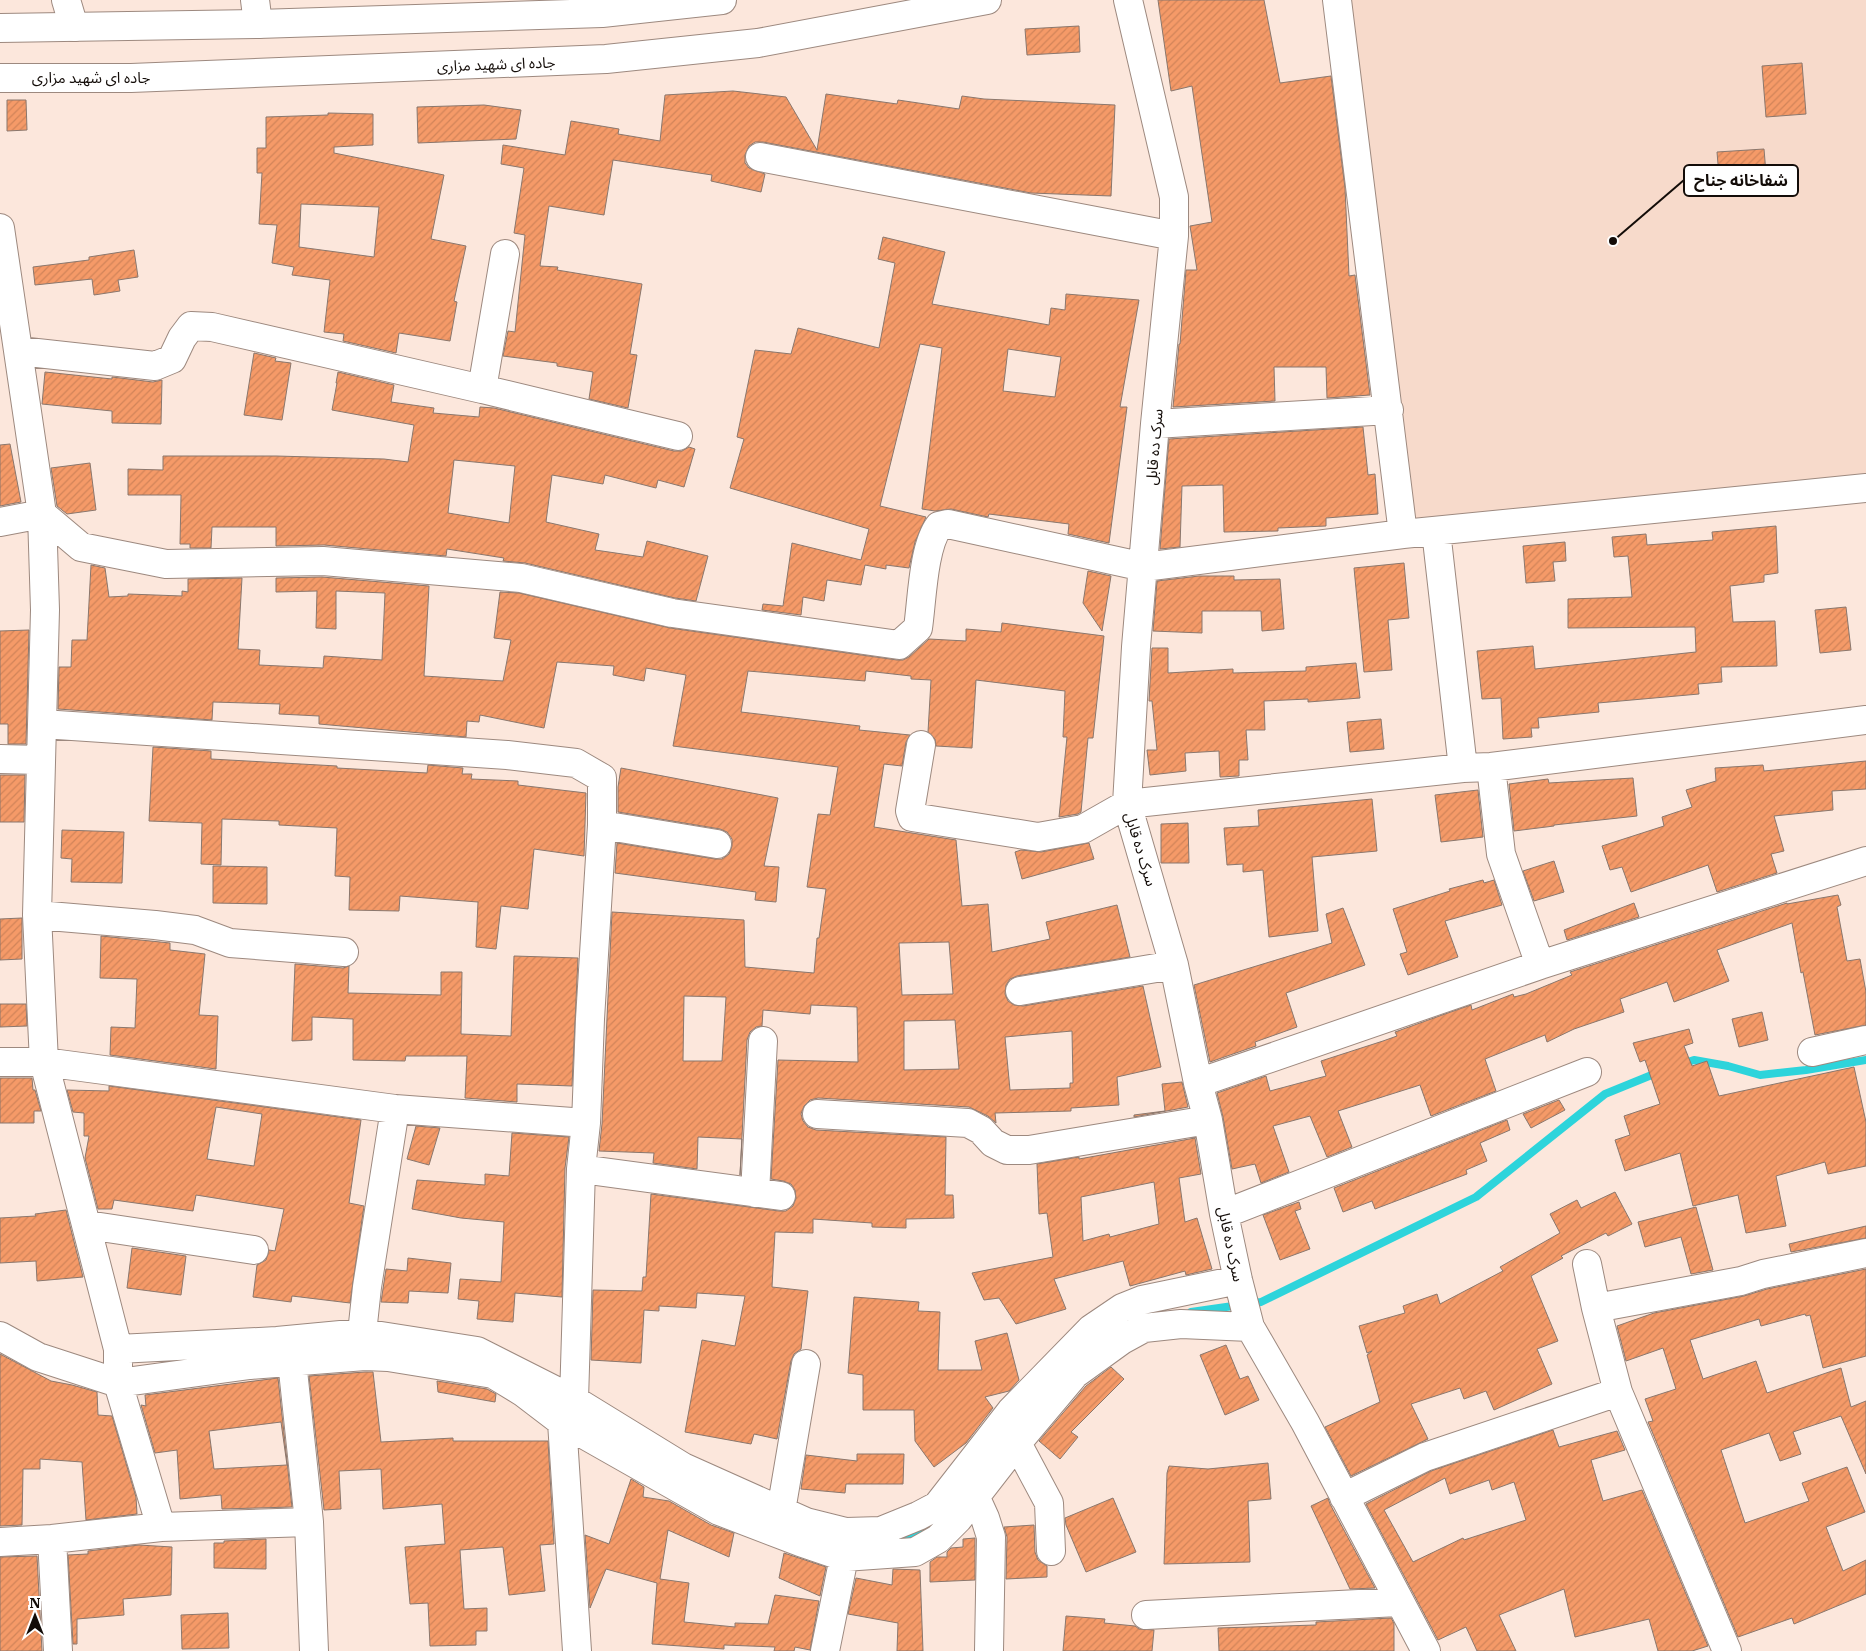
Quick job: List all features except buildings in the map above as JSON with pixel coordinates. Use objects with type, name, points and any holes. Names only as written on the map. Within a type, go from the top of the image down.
[{"type":"street","points":[[66,0],[74,27]]},
{"type":"street","points":[[0,28],[74,27],[256,12],[598,7],[722,0]]},
{"type":"street","name":"جاده ای شهید مزاری","points":[[0,78],[131,78],[606,60],[758,43],[988,0]]},
{"type":"street","name":"سرک ده قابل","points":[[1128,0],[1174,197],[1174,236],[1155,424],[1136,647],[1127,804],[1174,965],[1198,1083],[1208,1120],[1224,1214],[1250,1327],[1305,1422],[1398,1602],[1426,1651]]},
{"type":"street","points":[[1337,0],[1403,534]]},
{"type":"street","points":[[760,157],[1174,236]]},
{"type":"street","points":[[0,228],[6,309],[19,351],[42,514],[45,610],[37,914],[44,1062],[118,1349],[118,1383],[161,1527]]},
{"type":"street","points":[[482,389],[505,254]]},
{"type":"street","points":[[19,351],[155,366],[172,358],[182,338],[191,326],[212,327],[678,436]]},
{"type":"street","points":[[1155,424],[1389,410]]},
{"type":"street","points":[[42,514],[81,547],[166,564],[323,561],[521,578],[672,613],[854,637],[899,645],[918,628],[928,554],[935,532],[940,526],[948,524],[1144,567],[1403,534],[1866,488]]},
{"type":"street","points":[[0,522],[42,514]]},
{"type":"street","points":[[1436,531],[1463,768]]},
{"type":"street","points":[[921,744],[910,811],[912,817],[1038,837],[1083,828],[1127,804],[1463,768],[1491,767],[1866,720]]},
{"type":"street","points":[[42,724],[507,755],[576,763],[602,778],[602,825],[590,1019],[586,1123],[581,1169],[568,1411],[577,1651]]},
{"type":"street","points":[[0,759],[41,760]]},
{"type":"street","points":[[1491,767],[1501,854],[1540,965]]},
{"type":"street","points":[[602,825],[717,844]]},
{"type":"street","points":[[1198,1083],[1540,965],[1866,861]]},
{"type":"street","points":[[37,914],[195,930],[230,943],[344,952]]},
{"type":"street","points":[[1020,991],[1174,965]]},
{"type":"street","points":[[1812,1052],[1866,1040]]},
{"type":"street","points":[[581,1169],[768,1194],[763,1041]]},
{"type":"street","points":[[0,1062],[44,1062],[396,1109],[586,1123]]},
{"type":"street","points":[[1224,1214],[1587,1072]]},
{"type":"street","points":[[362,1333],[367,1287],[396,1109]]},
{"type":"street","points":[[817,1114],[968,1123],[981,1130],[993,1143],[1006,1150],[1029,1150],[1208,1120]]},
{"type":"street","points":[[87,1225],[254,1250]]},
{"type":"street","points":[[1596,1308],[1741,1281],[1763,1274],[1866,1253]]},
{"type":"street","points":[[1587,1264],[1596,1308],[1618,1392],[1727,1651]]},
{"type":"street","points":[[0,1336],[38,1356],[118,1383],[292,1361],[365,1356],[493,1374],[524,1393],[568,1411],[683,1467],[806,1522],[846,1532],[881,1531],[937,1506],[1011,1411],[1091,1329],[1122,1308],[1142,1300],[1238,1280]]},
{"type":"street","points":[[118,1349],[277,1341],[362,1333],[477,1351],[568,1411],[680,1490],[719,1511],[844,1558],[915,1552],[938,1539],[958,1519],[1017,1443],[1075,1374],[1122,1340],[1144,1328],[1181,1324],[1250,1327]]},
{"type":"street","points":[[292,1361],[309,1522],[314,1651]]},
{"type":"street","points":[[781,1511],[806,1364]]},
{"type":"street","points":[[1344,1497],[1425,1457],[1618,1392]]},
{"type":"street","points":[[1017,1443],[1050,1503],[1051,1551]]},
{"type":"street","points":[[975,1496],[986,1518],[991,1537],[989,1651]]},
{"type":"street","points":[[0,1542],[52,1540],[161,1527],[309,1522]]},
{"type":"street","points":[[52,1540],[58,1651]]},
{"type":"street","points":[[825,1651],[844,1558]]},
{"type":"street","points":[[1146,1615],[1398,1602]]},
{"type":"shaded area","points":[[1333,0],[1866,0],[1866,482],[1394,530]]},
{"type":"waterway","points":[[1682,1064],[1694,1060],[1728,1066],[1760,1075],[1866,1060]]},
{"type":"waterway","points":[[1191,1312],[1261,1302],[1476,1197],[1605,1094],[1659,1072]]},
{"type":"waterway","points":[[898,1542],[907,1539],[929,1525]]},
{"type":"place","name":"شفاخانه جناح","points":[[1613,241]]}]
